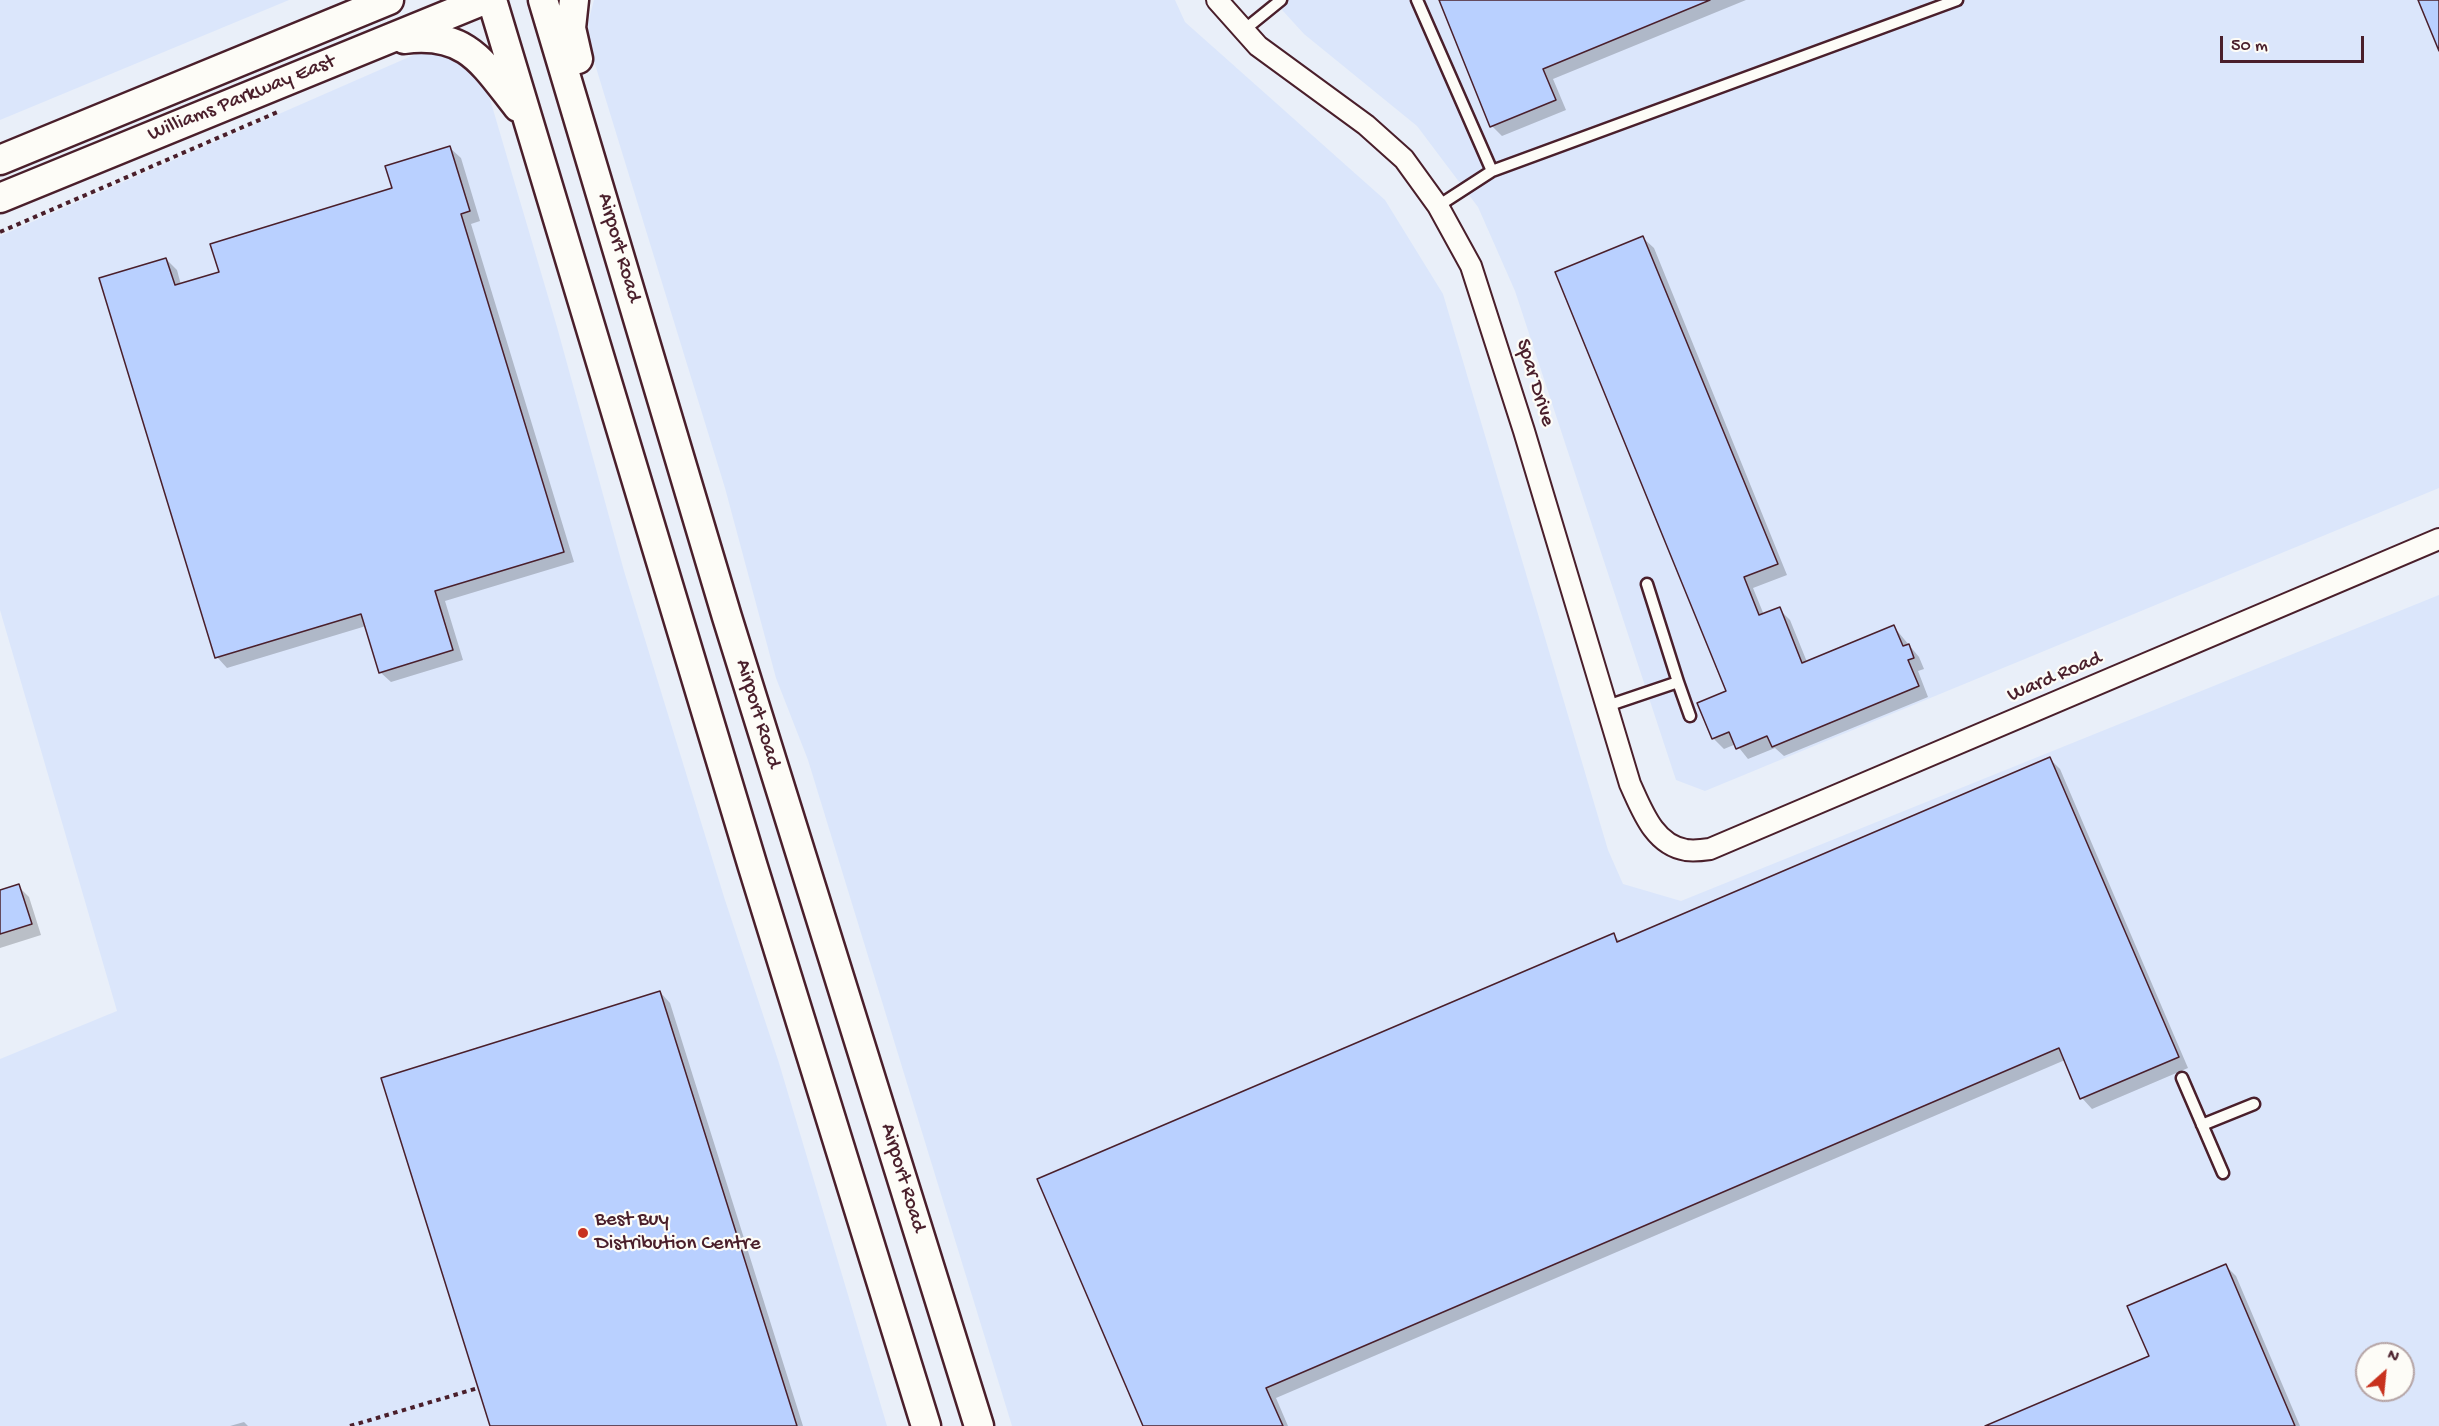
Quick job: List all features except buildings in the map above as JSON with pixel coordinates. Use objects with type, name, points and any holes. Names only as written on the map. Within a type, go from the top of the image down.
[{"type":"main road","name":"Williams Parkway East","points":[[0,198],[484,0]]},
{"type":"main road","points":[[492,0],[753,867],[926,1426]]},
{"type":"main road","name":"Airport Road","points":[[543,0],[727,617],[979,1426]]},
{"type":"main road","points":[[574,0],[571,28],[590,98],[582,128]]},
{"type":"main road","name":"Williams Parkway East","points":[[0,160],[384,2]]},
{"type":"main road","points":[[387,41],[421,38],[446,40],[461,45],[480,60],[529,122]]},
{"type":"street","name":"Spar Drive","points":[[1217,0],[1258,46],[1366,125],[1404,159],[1438,206],[1471,266],[1486,311],[1630,784],[1649,824],[1668,843],[1686,850]]},
{"type":"street","name":"Ward Road","points":[[1686,850],[1710,849],[2439,539]]},
{"type":"lane","points":[[1244,30],[1281,0]]},
{"type":"lane","points":[[1417,0],[1492,171]]},
{"type":"lane","points":[[1438,206],[1492,171],[1957,0]]},
{"type":"lane","points":[[1647,584],[1690,716]]},
{"type":"lane","points":[[1607,706],[1678,682]]},
{"type":"lane","points":[[2182,1078],[2223,1173]]},
{"type":"lane","points":[[2202,1125],[2254,1104]]},
{"type":"path","points":[[0,232],[282,110]]},
{"type":"path","points":[[350,1426],[478,1388]]},
{"type":"shaded area","points":[[0,0],[289,0],[0,120]]},
{"type":"shaded area","points":[[594,0],[1175,0],[1185,22],[1385,200],[1443,294],[1608,850],[1623,884],[1681,901],[2439,595],[2439,1426],[1012,1426],[808,760],[776,678],[725,488],[590,48],[588,23]]},
{"type":"shaded area","points":[[1273,0],[2439,0],[2439,488],[1705,791],[1676,780],[1515,291],[1478,207],[1417,126],[1304,34]]},
{"type":"shaded area","points":[[431,53],[450,57],[464,65],[482,82],[490,99],[557,327],[624,571],[724,897],[779,1063],[887,1426],[0,1426],[0,1059],[117,1011],[0,610],[0,236],[416,54]]},
{"type":"place","name":"Best Buy Distribution Centre","points":[[583,1233]]}]
